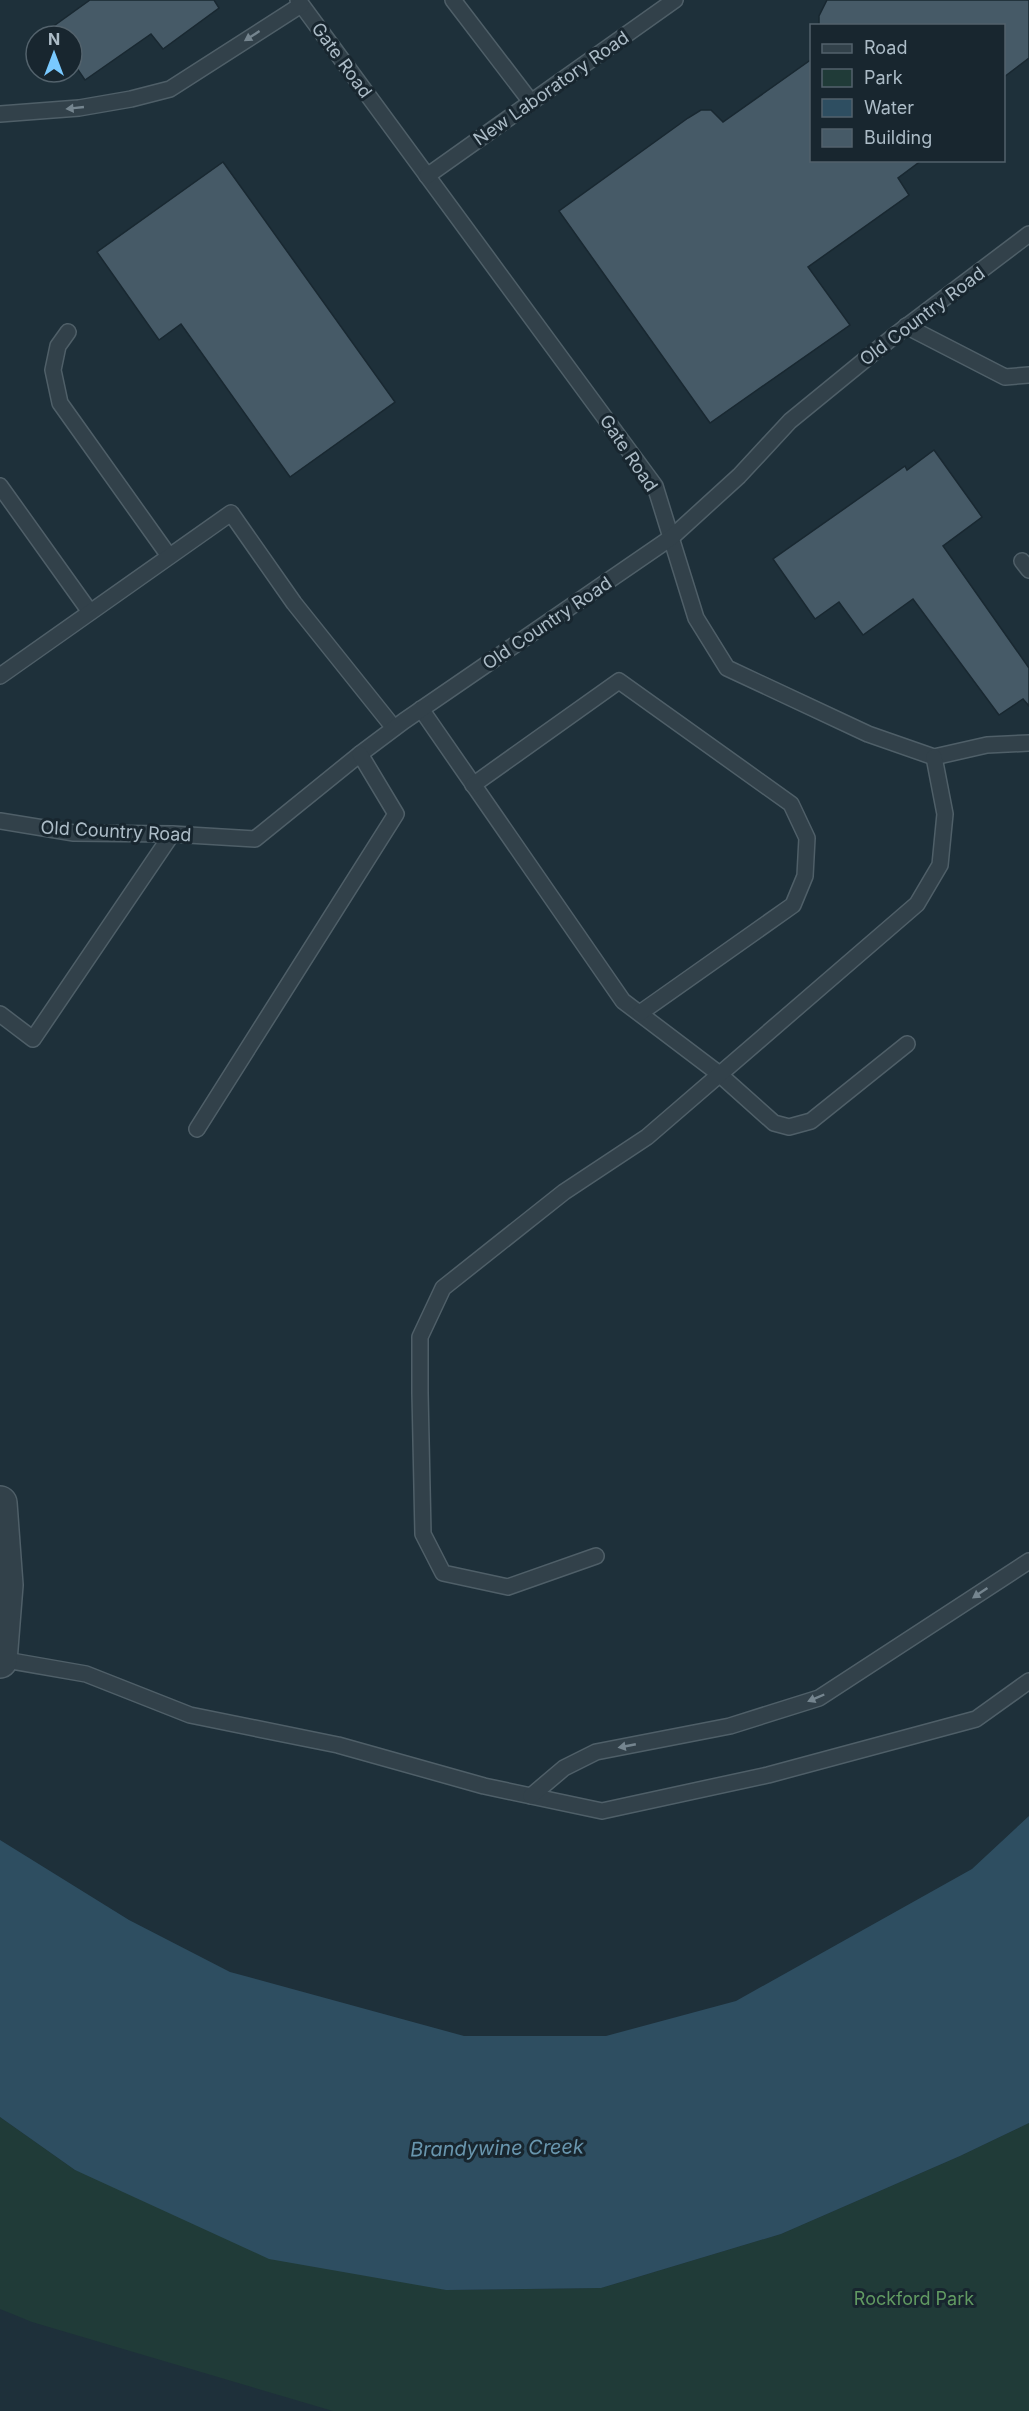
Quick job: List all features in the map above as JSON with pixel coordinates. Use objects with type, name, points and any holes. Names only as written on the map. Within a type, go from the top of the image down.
[{"type":"street","points":[[0,1503],[6,1585],[0,1660]]},
{"type":"lane","points":[[453,0],[531,102]]},
{"type":"lane","name":"New Laboratory Road","points":[[427,176],[675,0]]},
{"type":"lane","points":[[0,114],[80,108],[170,89],[300,2]]},
{"type":"lane","name":"Gate Road","points":[[300,2],[655,486],[696,618],[727,668],[868,734],[934,757]]},
{"type":"lane","name":"Old Country Road","points":[[0,821],[74,833],[172,834],[255,839],[394,728],[672,537],[739,476],[790,421],[906,326],[1029,234]]},
{"type":"lane","points":[[906,326],[1005,377],[1029,375]]},
{"type":"lane","points":[[68,332],[58,346],[53,370],[60,403],[169,556]]},
{"type":"lane","points":[[0,486],[90,612]]},
{"type":"lane","points":[[0,676],[231,513],[294,603],[394,728]]},
{"type":"lane","points":[[473,785],[618,681],[791,804],[807,838],[805,876],[793,905],[640,1013]]},
{"type":"lane","points":[[421,709],[623,1001],[718,1073],[774,1123],[789,1127],[811,1121],[907,1044]]},
{"type":"lane","points":[[596,1556],[508,1587],[443,1574],[423,1534],[420,1337],[443,1288],[564,1192],[647,1137],[718,1073],[917,904],[940,866],[945,814],[934,757],[987,745],[1029,743]]},
{"type":"lane","points":[[197,1129],[396,814],[360,754]]},
{"type":"lane","points":[[0,1014],[33,1039],[172,834]]},
{"type":"lane","points":[[531,1796],[564,1768],[596,1752],[730,1726],[819,1698],[1029,1561]]},
{"type":"lane","points":[[0,1660],[86,1674],[190,1715],[338,1744],[484,1786],[602,1811],[768,1775],[976,1719],[1029,1681]]},
{"type":"green space","name":"Rockford Park","points":[[0,2117],[75,2170],[446,2290],[601,2288],[781,2234],[960,2156],[1029,2123],[1029,2411],[333,2411],[32,2322],[0,2309]]},
{"type":"water","name":"Brandywine Creek","points":[[1029,1816],[1029,2123],[960,2156],[781,2234],[601,2288],[446,2290],[269,2259],[75,2170],[0,2117],[0,1840],[129,1920],[230,1972],[464,2036],[606,2036],[736,2001],[972,1869]]},
{"type":"building","points":[[90,0],[214,0],[219,8],[163,49],[151,34],[85,80],[84,24],[57,24]]},
{"type":"building","points":[[827,0],[1029,0],[1029,58],[1005,76],[1005,24],[819,24],[819,16]]},
{"type":"building","points":[[810,60],[810,162],[919,162],[898,178],[909,195],[808,267],[850,325],[710,423],[559,211],[701,110],[711,110],[723,122]]},
{"type":"building","points":[[223,162],[395,402],[290,477],[181,324],[159,340],[97,252]]},
{"type":"building","points":[[934,450],[982,517],[943,546],[1029,668],[1029,706],[1023,699],[999,715],[913,599],[863,635],[839,602],[815,619],[773,559],[905,466],[907,470]]}]
